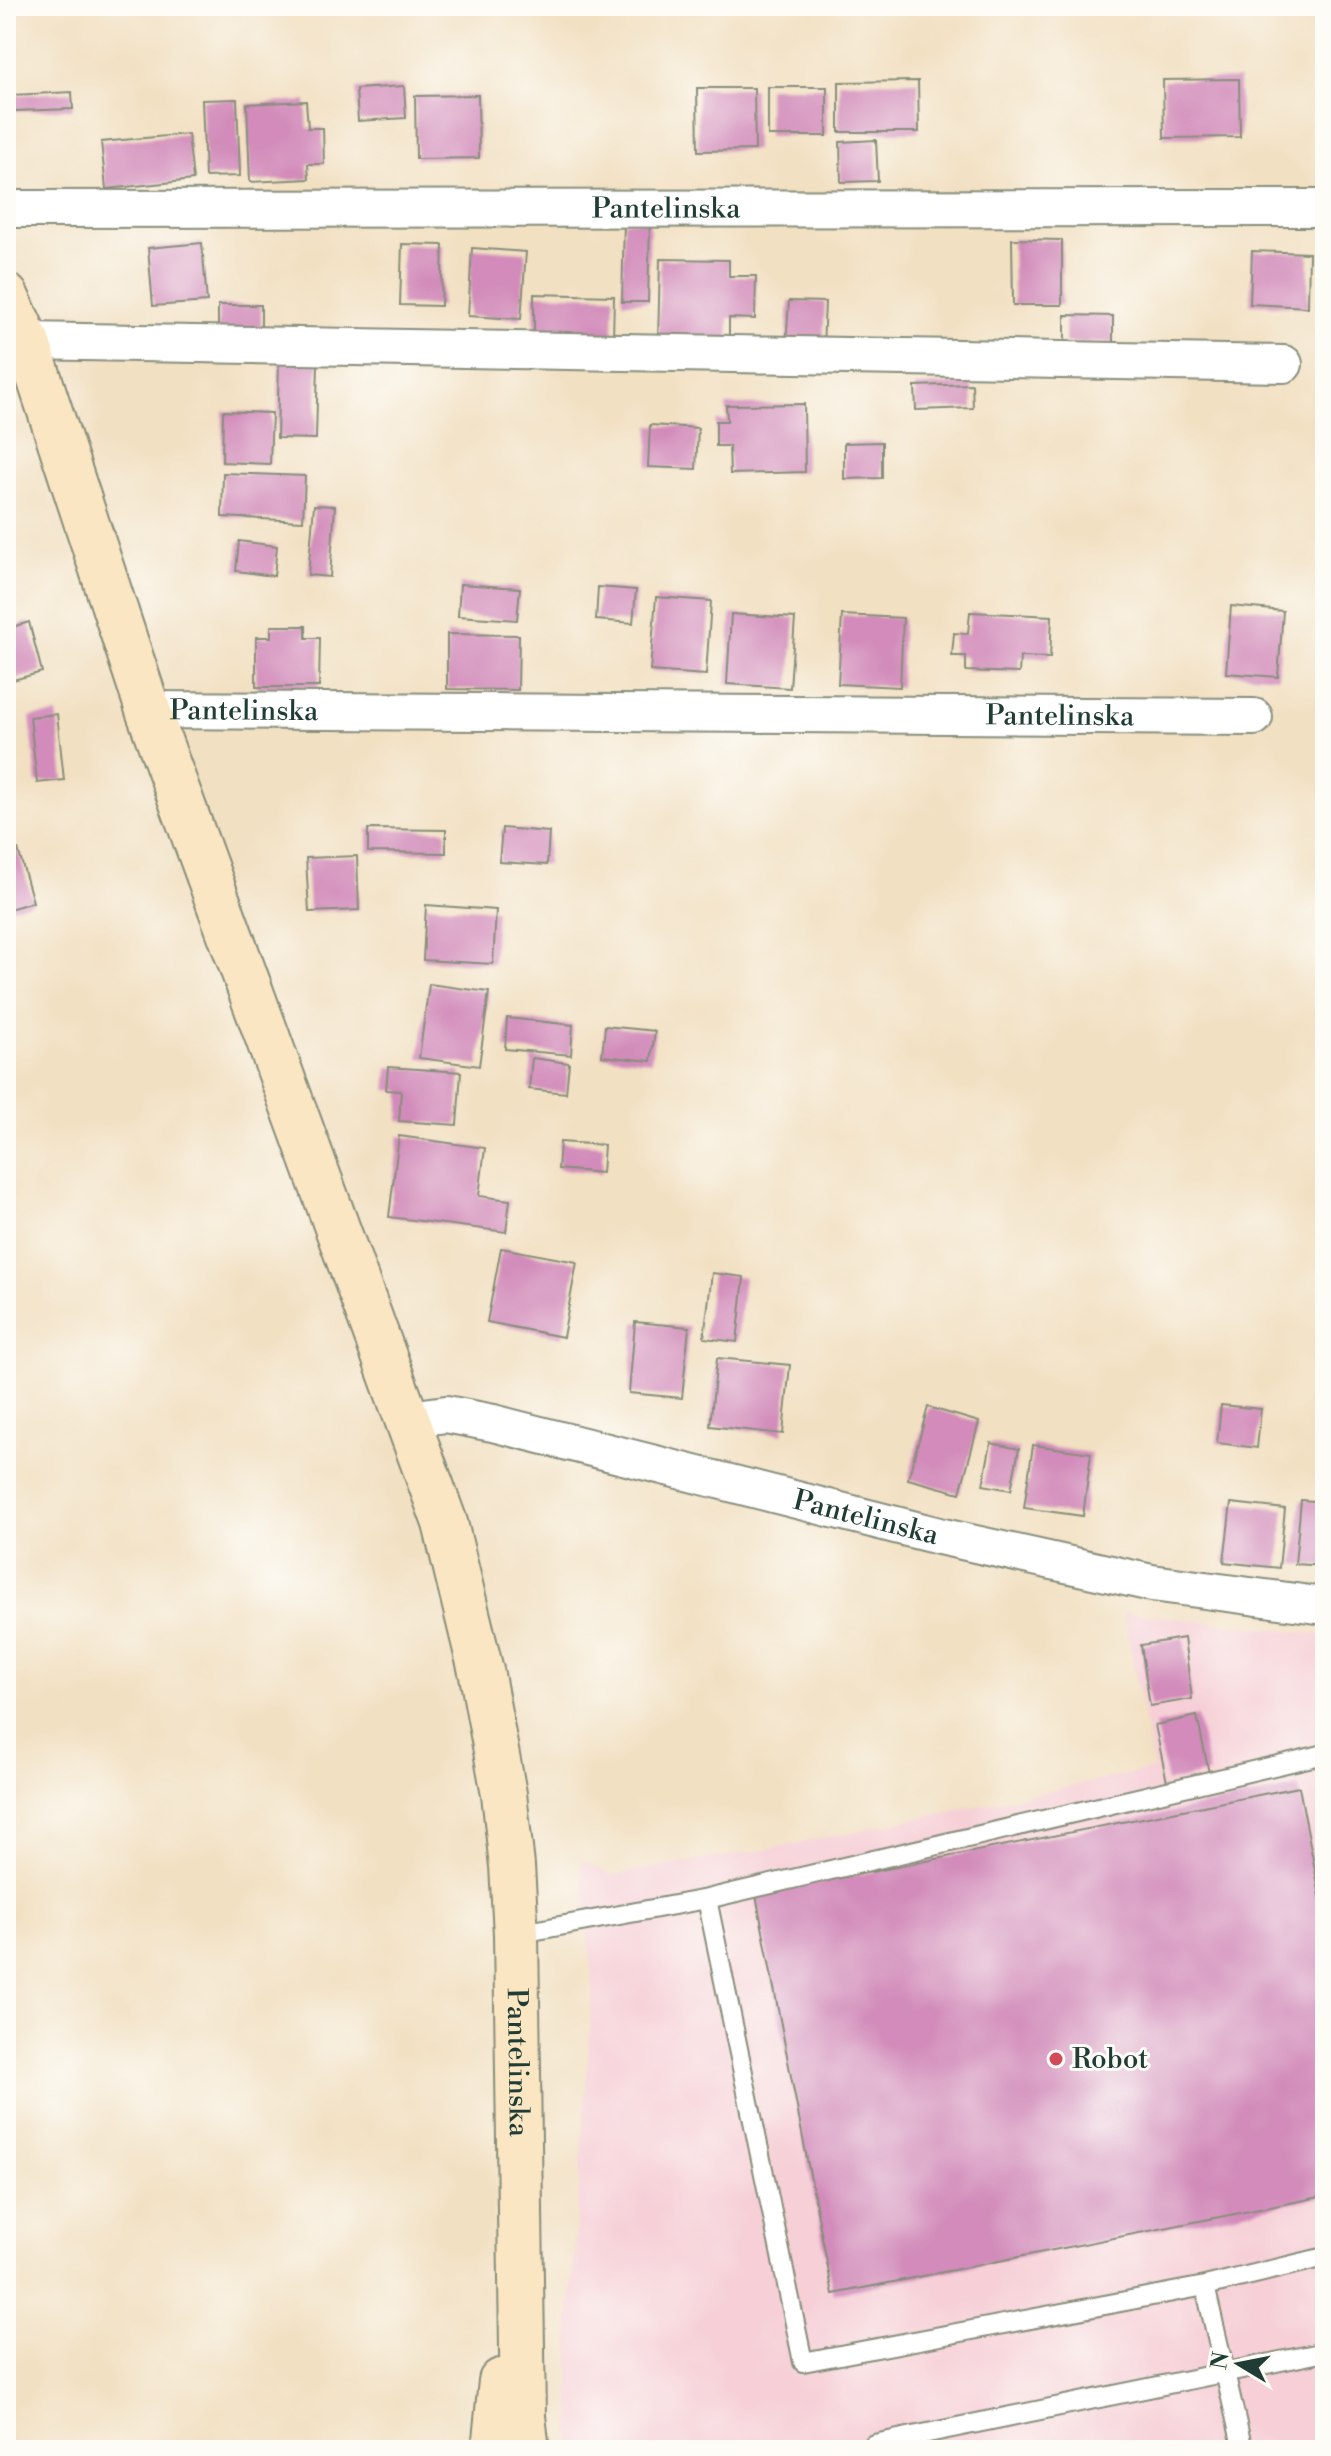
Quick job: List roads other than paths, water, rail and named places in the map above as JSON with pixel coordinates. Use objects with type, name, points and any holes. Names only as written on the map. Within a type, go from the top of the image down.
[{"type":"main road","name":"Pantelinska","points":[[6,297],[27,341],[148,710],[445,1523],[482,1675],[504,1794],[512,1866],[516,1934],[519,2192]]},
{"type":"main road","points":[[494,2450],[519,2192]]},
{"type":"main road","points":[[519,2192],[523,2417],[527,2450]]},
{"type":"street","name":"Pantelinska","points":[[6,209],[1325,208]]},
{"type":"street","points":[[27,341],[1284,364]]},
{"type":"street","name":"Pantelinska","points":[[148,710],[1254,717]]},
{"type":"street","name":"Pantelinska","points":[[409,1419],[446,1414],[493,1423],[939,1536],[1152,1583],[1325,1606]]},
{"type":"lane","points":[[516,1934],[707,1899],[1325,1754]]},
{"type":"lane","points":[[707,1899],[803,2362],[1205,2286],[1325,2257]]},
{"type":"lane","points":[[1205,2286],[1243,2450]]},
{"type":"lane","points":[[874,2444],[1325,2352]]},
{"type":"place","name":"Robot","points":[[1056,2059]]}]
